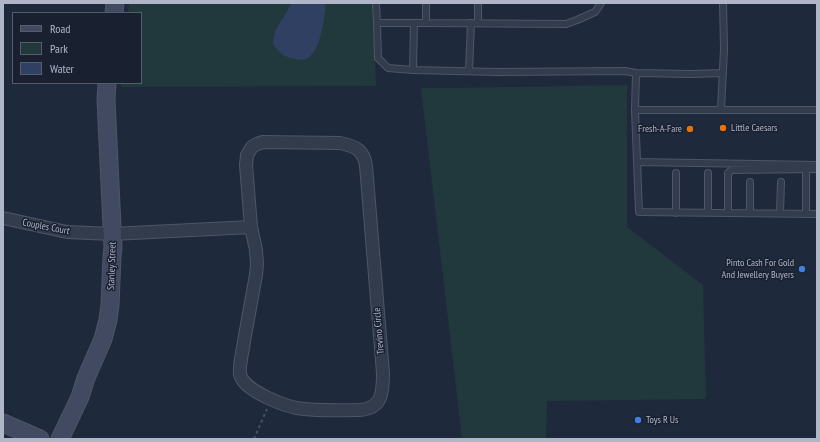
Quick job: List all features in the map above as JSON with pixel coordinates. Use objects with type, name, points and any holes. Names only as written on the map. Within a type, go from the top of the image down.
[{"type":"street","name":"Stanley Street","points":[[60,439],[80,397],[86,378],[103,338],[108,320],[113,248],[106,99],[107,84]]},
{"type":"street","name":"Trevino Circle","points":[[263,142],[340,143],[348,144],[360,151],[365,160],[366,166],[382,366],[382,394],[378,402],[373,407],[366,410],[294,408],[272,400],[247,386],[240,375],[257,264],[256,250],[250,226],[246,165],[247,155],[252,147],[263,142]]},
{"type":"street","name":"Couples Court","points":[[3,218],[67,232],[112,234]]},
{"type":"street","points":[[112,234],[250,226]]},
{"type":"street","points":[[3,422],[40,439]]},
{"type":"lane","points":[[376,3],[378,58],[388,68],[469,71],[625,71],[636,74],[723,73]]},
{"type":"lane","points":[[426,3],[426,23]]},
{"type":"lane","points":[[478,3],[478,23]]},
{"type":"lane","points":[[377,23],[566,24],[595,12],[601,3]]},
{"type":"lane","points":[[722,109],[724,49],[723,3]]},
{"type":"lane","points":[[413,70],[414,23]]},
{"type":"lane","points":[[469,71],[471,24]]},
{"type":"lane","points":[[636,74],[635,110],[639,212],[817,214]]},
{"type":"lane","points":[[635,110],[817,110]]},
{"type":"lane","points":[[637,162],[817,165]]},
{"type":"lane","points":[[728,213],[728,174],[732,170],[817,170]]},
{"type":"lane","points":[[806,170],[806,214]]},
{"type":"lane","points":[[708,172],[708,213]]},
{"type":"lane","points":[[676,173],[676,213]]},
{"type":"lane","points":[[750,182],[750,213]]},
{"type":"lane","points":[[780,213],[781,182]]},
{"type":"path","points":[[254,439],[272,400]]},
{"type":"green space","points":[[129,3],[373,3],[376,86],[121,87],[121,84],[142,84],[142,12],[128,12]]},
{"type":"green space","points":[[627,85],[627,227],[703,285],[706,399],[547,401],[546,439],[462,439],[421,88]]},
{"type":"water","points":[[292,3],[326,3],[317,46],[308,58],[301,60],[285,56],[273,44],[275,31]]},
{"type":"place","name":"Little Caesars","points":[[723,128]]},
{"type":"place","name":"Fresh-A-Fare","points":[[690,129]]},
{"type":"place","name":"Pinto Cash For Gold And Jewellery Buyers","points":[[802,269]]},
{"type":"place","name":"Toys R Us","points":[[638,420]]}]
